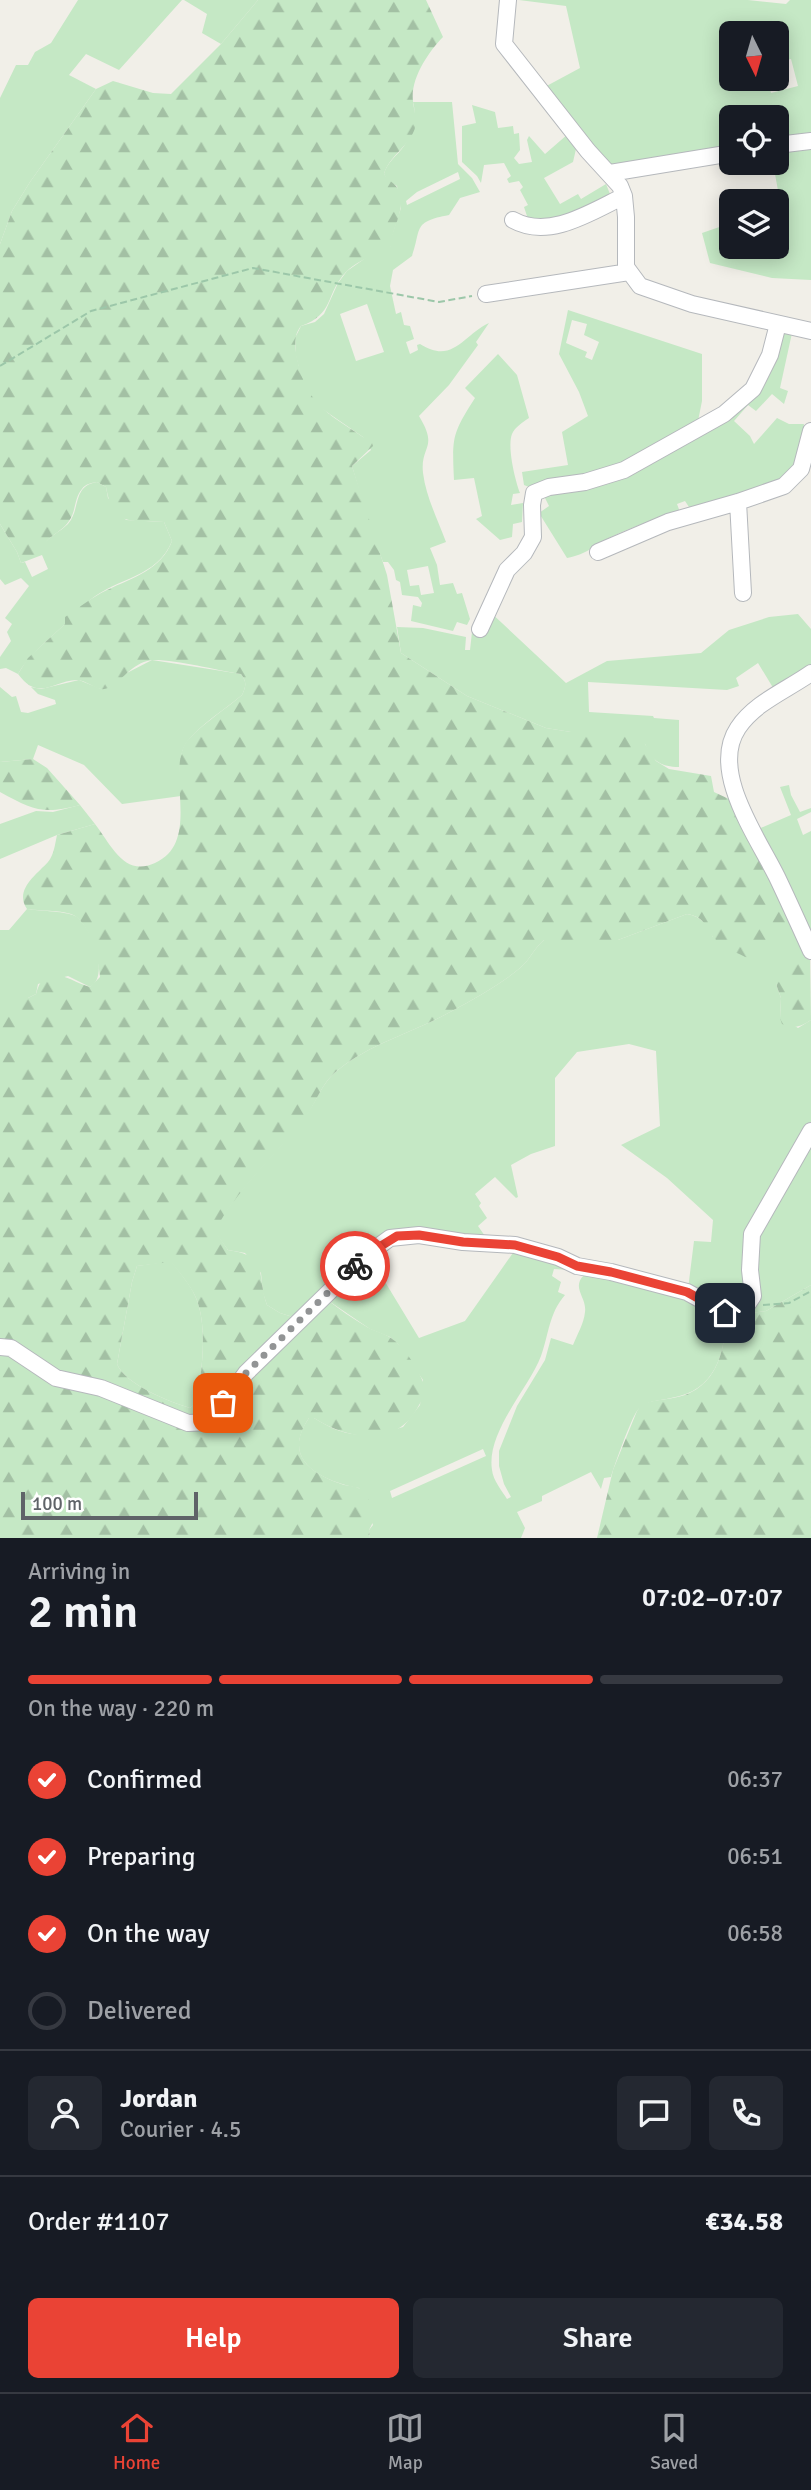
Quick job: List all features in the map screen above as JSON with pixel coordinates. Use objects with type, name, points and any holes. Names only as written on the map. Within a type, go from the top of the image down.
[{"type":"street","points":[[495,0],[506,25]]},
{"type":"street","points":[[508,0],[504,44],[588,151],[620,186],[624,196],[626,267],[640,286],[679,300],[811,331]]},
{"type":"street","points":[[789,144],[811,141]]},
{"type":"street","points":[[610,173],[719,155]]},
{"type":"street","points":[[513,220],[522,225],[541,227],[561,225],[624,196]]},
{"type":"street","points":[[486,294],[629,272]]},
{"type":"street","points":[[480,629],[507,570],[524,553],[533,537],[531,505],[534,493],[624,470],[724,414],[754,389],[770,355],[778,324]]},
{"type":"street","points":[[598,552],[668,522],[784,486],[800,470],[811,431]]},
{"type":"street","points":[[738,502],[743,593]]},
{"type":"street","points":[[811,673],[751,713],[738,727],[730,742],[729,766],[741,806],[811,951]]},
{"type":"street","points":[[0,1347],[11,1348],[56,1378],[101,1388],[188,1423],[210,1422],[246,1373],[368,1254],[390,1238],[419,1235],[463,1242],[515,1245],[558,1257],[577,1266],[687,1292],[720,1312],[737,1312],[753,1296],[749,1244],[752,1234],[811,1131]]},
{"type":"path","points":[[0,366],[91,311],[253,268],[439,302],[486,294]]},
{"type":"path","points":[[744,1307],[789,1303],[811,1291]]},
{"type":"green space","points":[[78,0],[182,0],[119,70],[86,54],[69,75],[96,89],[12,211],[0,244],[0,98],[16,65],[28,65],[35,52],[51,43]]},
{"type":"green space","points":[[184,0],[258,0],[221,44],[202,33],[207,14]]},
{"type":"green space","points":[[258,0],[426,0],[443,37],[427,58],[414,84],[415,129],[384,174],[398,188],[401,198],[391,248],[362,261],[346,272],[339,280],[325,309],[312,321],[301,326],[295,342],[302,375],[315,400],[334,418],[372,443],[373,446],[352,466],[387,575],[401,653],[467,696],[546,728],[571,732],[620,730],[639,735],[656,761],[669,769],[711,776],[714,792],[731,800],[795,926],[775,947],[749,959],[723,945],[711,935],[699,918],[687,914],[618,940],[588,943],[544,940],[523,965],[496,986],[438,1018],[365,1052],[338,1070],[323,1087],[294,1132],[245,1186],[215,1231],[228,1250],[241,1253],[256,1262],[267,1305],[296,1318],[208,1418],[196,1419],[69,1378],[0,1340],[0,998],[28,998],[36,994],[45,977],[52,975],[66,977],[90,987],[100,977],[95,951],[83,924],[71,914],[27,909],[23,895],[25,889],[50,859],[57,835],[95,824],[113,850],[127,863],[144,866],[155,863],[169,853],[177,840],[180,825],[179,774],[180,758],[185,744],[242,695],[245,684],[241,674],[164,660],[141,663],[104,689],[77,680],[46,688],[33,687],[18,674],[28,658],[65,624],[65,617],[96,596],[154,566],[172,541],[164,522],[133,521],[118,515],[109,500],[106,487],[97,482],[82,489],[71,517],[65,526],[48,540],[42,555],[21,563],[0,524],[0,244],[12,211],[96,89],[113,81],[153,93],[171,94],[221,44]],"holes":[[[171,1262],[194,1293],[202,1322],[200,1378],[196,1403],[190,1408],[138,1385],[129,1379],[117,1364],[137,1266]]]},
{"type":"green space","points":[[519,0],[748,0],[786,4],[790,0],[811,0],[811,138],[789,141],[789,105],[719,105],[719,150],[609,167],[541,89],[580,68],[566,6]]},
{"type":"green space","points":[[413,102],[452,102],[458,164],[472,178],[480,192],[460,198],[449,215],[429,220],[420,228],[412,256],[393,270],[390,286],[396,314],[401,312],[404,325],[410,326],[414,339],[406,342],[410,354],[418,350],[417,345],[420,344],[431,350],[449,350],[489,323],[476,342],[478,345],[449,385],[419,416],[428,435],[423,473],[429,500],[446,542],[430,548],[437,565],[440,585],[453,583],[457,594],[462,593],[470,619],[467,625],[457,622],[453,631],[411,621],[413,605],[421,607],[422,603],[418,597],[402,595],[394,570],[388,562],[383,562],[352,466],[371,450],[363,437],[318,406],[303,384],[296,356],[295,338],[301,326],[315,322],[324,314],[338,283],[347,271],[367,257],[391,247],[391,238],[401,208],[397,186],[387,180],[384,174],[409,136]],"holes":[[[458,172],[460,179],[407,205],[406,201],[417,192]],[[367,304],[384,352],[356,361],[340,314]],[[428,566],[434,593],[421,595],[419,585],[410,586],[407,570]]]},
{"type":"green space","points":[[472,105],[495,112],[498,128],[513,126],[514,134],[519,133],[520,150],[514,158],[519,164],[532,162],[527,140],[529,136],[545,154],[568,134],[576,149],[573,162],[544,178],[560,204],[578,194],[581,199],[606,184],[610,194],[565,220],[542,225],[528,219],[524,207],[528,205],[520,190],[523,187],[519,181],[509,183],[507,179],[511,176],[504,163],[484,165],[481,183],[462,162],[462,126],[476,123]]},
{"type":"green space","points":[[811,144],[811,280],[772,278],[710,263],[702,233],[719,227],[719,259],[789,259],[789,189],[778,189],[775,175],[789,175],[789,147]]},
{"type":"green space","points":[[568,310],[702,354],[702,401],[698,421],[616,470],[529,487],[524,485],[522,472],[568,465],[562,432],[588,416],[559,354]],"holes":[[[572,320],[587,324],[584,335],[599,342],[592,360],[585,357],[587,352],[566,343]]]},
{"type":"green space","points":[[775,331],[792,333],[780,388],[788,391],[784,404],[772,394],[756,411],[748,405],[734,421],[750,436],[754,444],[777,418],[789,424],[804,424],[797,455],[786,474],[780,479],[691,510],[685,501],[677,504],[680,512],[628,529],[586,552],[567,558],[539,513],[549,506],[541,490],[593,482],[741,398]]},
{"type":"green space","points":[[498,354],[517,375],[529,418],[515,429],[510,447],[520,493],[513,494],[511,505],[523,503],[522,522],[513,524],[512,537],[500,540],[476,519],[482,516],[474,478],[454,480],[453,454],[458,428],[475,398],[465,388]]},
{"type":"green space","points":[[97,482],[106,487],[108,498],[126,520],[164,522],[172,541],[157,563],[101,592],[87,603],[33,654],[18,674],[6,668],[0,669],[0,657],[11,641],[7,632],[12,624],[5,618],[29,586],[21,578],[5,585],[0,579],[0,524],[21,563],[25,562],[32,577],[48,569],[42,555],[42,546],[68,524],[84,488]]},
{"type":"green space","points":[[488,610],[566,683],[607,661],[701,653],[729,630],[769,617],[798,614],[811,629],[811,666],[775,691],[758,663],[736,678],[739,686],[727,690],[588,682],[589,712],[679,720],[679,767],[667,766],[654,759],[645,744],[546,728],[467,696],[401,653],[397,627],[423,628],[466,637],[465,650],[470,650],[472,632]]},
{"type":"green space","points":[[152,660],[241,674],[245,682],[242,695],[202,727],[184,747],[180,764],[181,796],[122,804],[84,765],[38,745],[33,759],[0,762],[0,687],[12,697],[16,696],[21,712],[28,713],[56,704],[55,700],[38,694],[31,687],[41,689],[79,680],[101,689],[109,687],[121,676]]},
{"type":"green space","points":[[33,759],[47,768],[80,805],[57,810],[38,809],[0,792],[0,762]]},
{"type":"green space","points":[[789,785],[800,812],[811,808],[811,812],[797,819],[803,835],[811,831],[811,944],[756,830],[791,815],[780,787]]},
{"type":"green space","points":[[80,805],[95,824],[57,835],[0,859],[0,824],[36,811],[53,812]]},
{"type":"green space","points":[[27,909],[67,914],[77,917],[83,923],[97,952],[99,963],[96,981],[90,987],[68,976],[38,984],[36,994],[28,998],[0,998],[0,930],[9,930]]},
{"type":"green space","points":[[687,914],[703,922],[713,937],[795,926],[810,955],[776,984],[781,998],[780,1017],[798,1028],[811,1020],[811,1123],[747,1236],[750,1291],[736,1309],[688,1289],[694,1241],[711,1242],[713,1220],[667,1178],[621,1145],[660,1126],[656,1051],[629,1044],[577,1052],[555,1078],[555,1146],[531,1154],[511,1165],[518,1197],[495,1177],[475,1194],[487,1218],[478,1226],[487,1239],[401,1232],[296,1318],[267,1305],[261,1273],[245,1253],[228,1250],[214,1231],[245,1186],[304,1118],[332,1075],[365,1052],[438,1018],[496,986],[523,965],[544,940],[618,940]]},
{"type":"green space","points":[[810,955],[811,1020],[797,1026],[782,1024],[781,998],[776,984],[782,972]]},
{"type":"green space","points":[[811,1137],[811,1285],[766,1311],[751,1313],[752,1244]]},
{"type":"green space","points":[[515,1250],[570,1270],[554,1269],[552,1276],[561,1282],[558,1292],[565,1295],[552,1316],[535,1369],[495,1441],[492,1470],[507,1499],[511,1497],[499,1466],[499,1451],[517,1406],[545,1360],[551,1338],[573,1345],[584,1316],[585,1307],[579,1284],[584,1275],[679,1293],[726,1316],[723,1344],[715,1369],[698,1388],[686,1394],[649,1403],[637,1411],[611,1477],[604,1478],[601,1489],[591,1472],[542,1496],[542,1501],[517,1512],[525,1528],[521,1538],[370,1538],[369,1530],[373,1525],[359,1488],[331,1480],[309,1467],[299,1446],[301,1433],[309,1418],[347,1433],[367,1435],[403,1427],[420,1405],[423,1380],[390,1337],[370,1329],[326,1299],[370,1257],[419,1338],[465,1321]],"holes":[[[483,1449],[486,1456],[392,1498],[390,1491]]]},
{"type":"green space","points":[[171,1261],[194,1293],[202,1322],[200,1378],[196,1403],[190,1408],[138,1385],[122,1372],[117,1364],[137,1266]]},
{"type":"green space","points":[[811,1285],[811,1538],[597,1538],[613,1470],[642,1404],[685,1395],[706,1382],[722,1351],[726,1316],[749,1311],[766,1311]]},
{"type":"green space","points":[[326,1299],[361,1324],[396,1342],[414,1364],[424,1386],[423,1397],[415,1412],[394,1431],[367,1436],[340,1431],[309,1418],[302,1431],[300,1453],[311,1469],[344,1485],[358,1488],[366,1495],[375,1518],[369,1530],[370,1538],[0,1538],[0,1351],[198,1430]]},
{"type":"way so far","points":[[223,1403],[246,1373],[355,1266]]},
{"type":"route","points":[[355,1266],[390,1238],[397,1236],[419,1235],[463,1242],[515,1245],[558,1257],[577,1266],[687,1292],[725,1313]]}]
